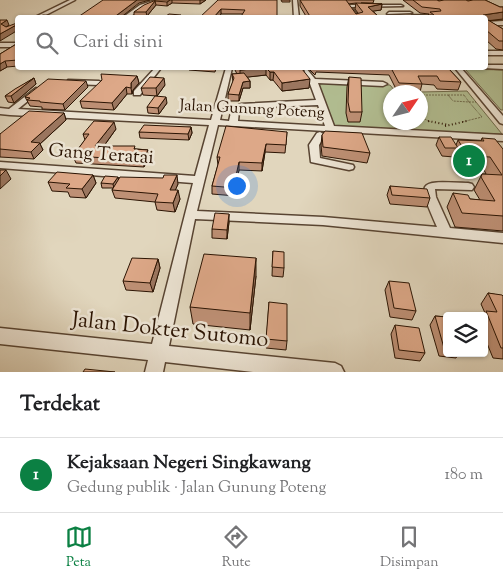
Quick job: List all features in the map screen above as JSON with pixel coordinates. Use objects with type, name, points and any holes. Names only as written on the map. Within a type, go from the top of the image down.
[{"type":"street","points":[[42,15],[73,0]]},
{"type":"street","points":[[128,15],[143,5],[160,0]]},
{"type":"street","points":[[395,0],[411,15]]},
{"type":"street","points":[[297,15],[295,2],[304,4]]},
{"type":"street","points":[[378,5],[385,13],[403,15]]},
{"type":"street","points":[[359,15],[353,13],[347,6],[410,5]]},
{"type":"street","points":[[59,7],[72,8]]},
{"type":"street","points":[[386,15],[398,15]]},
{"type":"street","points":[[488,24],[503,23]]},
{"type":"street","points":[[488,25],[495,30]]},
{"type":"street","points":[[0,45],[15,45]]},
{"type":"street","points":[[488,53],[503,53]]},
{"type":"street","points":[[488,67],[503,68]]},
{"type":"street","points":[[137,93],[156,70]]},
{"type":"street","points":[[154,372],[190,215],[228,70]]},
{"type":"street","points":[[273,122],[290,125],[330,126],[313,81],[305,70]]},
{"type":"street","points":[[460,70],[486,103],[499,112],[503,121]]},
{"type":"street","points":[[10,112],[47,81]]},
{"type":"street","points":[[313,81],[383,84]]},
{"type":"street","points":[[64,82],[99,83],[93,90]]},
{"type":"street","points":[[68,115],[81,102]]},
{"type":"street","points":[[233,124],[235,110],[241,106],[321,102]]},
{"type":"street","name":"Jalan Gunung Poteng","points":[[0,111],[233,124],[290,125],[320,132],[330,126],[352,130],[503,138]]},
{"type":"street","points":[[349,167],[316,160],[314,145],[320,132],[350,137],[353,136],[352,130]]},
{"type":"street","points":[[452,143],[497,148]]},
{"type":"street","name":"Gang Teratai","points":[[0,165],[199,180]]},
{"type":"street","points":[[446,233],[430,197],[429,188],[433,185],[468,187]]},
{"type":"street","points":[[190,215],[314,221],[503,238]]},
{"type":"street","name":"Jalan Dokter Sutomo","points":[[0,336],[159,351],[335,372]]},
{"type":"path","points":[[428,95],[464,95],[482,117],[437,128]]},
{"type":"path","points":[[448,95],[453,101],[486,103]]},
{"type":"path","points":[[428,121],[451,125]]},
{"type":"green space","points":[[466,70],[503,70],[503,110]]},
{"type":"green space","points":[[318,83],[390,85],[383,85],[383,129],[335,127]]},
{"type":"green space","points":[[467,91],[502,134],[407,130],[428,130],[428,92]]},
{"type":"building","points":[[103,0],[137,0],[117,15],[81,15]]},
{"type":"building","points":[[156,0],[170,0],[167,2],[155,1],[146,12],[134,12],[144,5]]},
{"type":"building","points":[[218,0],[277,0],[277,15],[242,15],[245,10],[221,9],[216,15],[202,15]]},
{"type":"building","points":[[300,0],[346,0],[356,14],[363,12],[356,3],[382,4],[368,7],[377,15],[309,15]]},
{"type":"building","points":[[413,0],[485,0],[503,7],[503,12],[483,15],[434,15],[430,12],[441,11],[440,9],[422,7]]},
{"type":"building","points":[[0,20],[7,20],[1,24],[6,27],[15,24],[15,26],[0,34]]},
{"type":"building","points":[[488,20],[503,29],[503,41],[499,41],[488,32]]},
{"type":"building","points":[[15,45],[15,60],[5,61],[0,64],[0,54]]},
{"type":"building","points":[[268,70],[303,70],[310,79],[282,83],[274,72]]},
{"type":"building","points":[[392,70],[450,70],[461,82],[440,81],[437,76],[418,76],[422,84],[399,83]]},
{"type":"building","points":[[244,73],[250,81],[243,82],[239,95],[228,94],[234,78],[232,74]]},
{"type":"building","points":[[101,74],[137,76],[131,83],[131,88],[126,87],[112,103],[80,101],[102,80]]},
{"type":"building","points":[[150,77],[164,78],[156,88],[141,88]]},
{"type":"building","points":[[349,77],[361,78],[362,112],[350,112],[348,102]]},
{"type":"building","points":[[34,78],[11,96],[5,96],[15,89]]},
{"type":"building","points":[[48,79],[86,81],[63,104],[27,100],[30,98],[25,97]]},
{"type":"building","points":[[155,96],[166,97],[158,108],[147,107]]},
{"type":"building","points":[[29,111],[64,113],[31,142],[40,143],[31,152],[0,149],[0,134]]},
{"type":"building","points":[[94,121],[114,122],[95,146],[135,146],[134,149],[148,150],[142,160],[73,156],[89,134],[83,134]]},
{"type":"building","points":[[144,125],[191,127],[188,134],[139,132]]},
{"type":"building","points":[[226,126],[287,132],[286,145],[266,144],[262,163],[239,162],[235,180],[238,180],[236,188],[212,186],[220,157],[217,157]]},
{"type":"building","points":[[325,131],[362,133],[370,153],[323,147],[322,135]]},
{"type":"building","points":[[439,137],[451,137],[458,148],[445,148]]},
{"type":"building","points":[[482,138],[495,139],[503,149],[503,216],[462,213],[453,193],[468,195],[470,199],[495,201],[481,177],[482,174],[502,175],[490,157],[468,156],[458,140],[484,141]]},
{"type":"building","points":[[0,170],[6,170],[0,176]]},
{"type":"building","points":[[57,172],[93,175],[82,189],[66,188],[70,184],[48,182]]},
{"type":"building","points":[[164,175],[177,175],[170,190],[178,190],[173,203],[155,202],[158,194],[112,190],[120,177],[163,178]]},
{"type":"building","points":[[105,176],[118,177],[113,184],[101,183]]},
{"type":"building","points":[[390,186],[427,189],[430,198],[392,195]]},
{"type":"building","points":[[215,213],[229,214],[227,230],[212,229]]},
{"type":"building","points":[[273,251],[284,252],[284,268],[272,267]]},
{"type":"building","points":[[204,254],[256,258],[250,313],[190,307]]},
{"type":"building","points":[[132,258],[158,259],[150,283],[123,281]]},
{"type":"building","points":[[389,281],[409,283],[416,311],[394,308]]},
{"type":"building","points":[[488,293],[503,296],[503,348],[501,348],[486,311],[497,312]]},
{"type":"building","points":[[269,302],[287,304],[287,341],[266,339]]},
{"type":"building","points":[[435,316],[443,317],[443,344]]},
{"type":"building","points":[[395,325],[419,328],[425,353],[399,350]]},
{"type":"building","points":[[85,369],[115,372],[83,372]]},
{"type":"place","name":"Kejaksaan Negeri Singkawang","points":[[469,161]]}]
